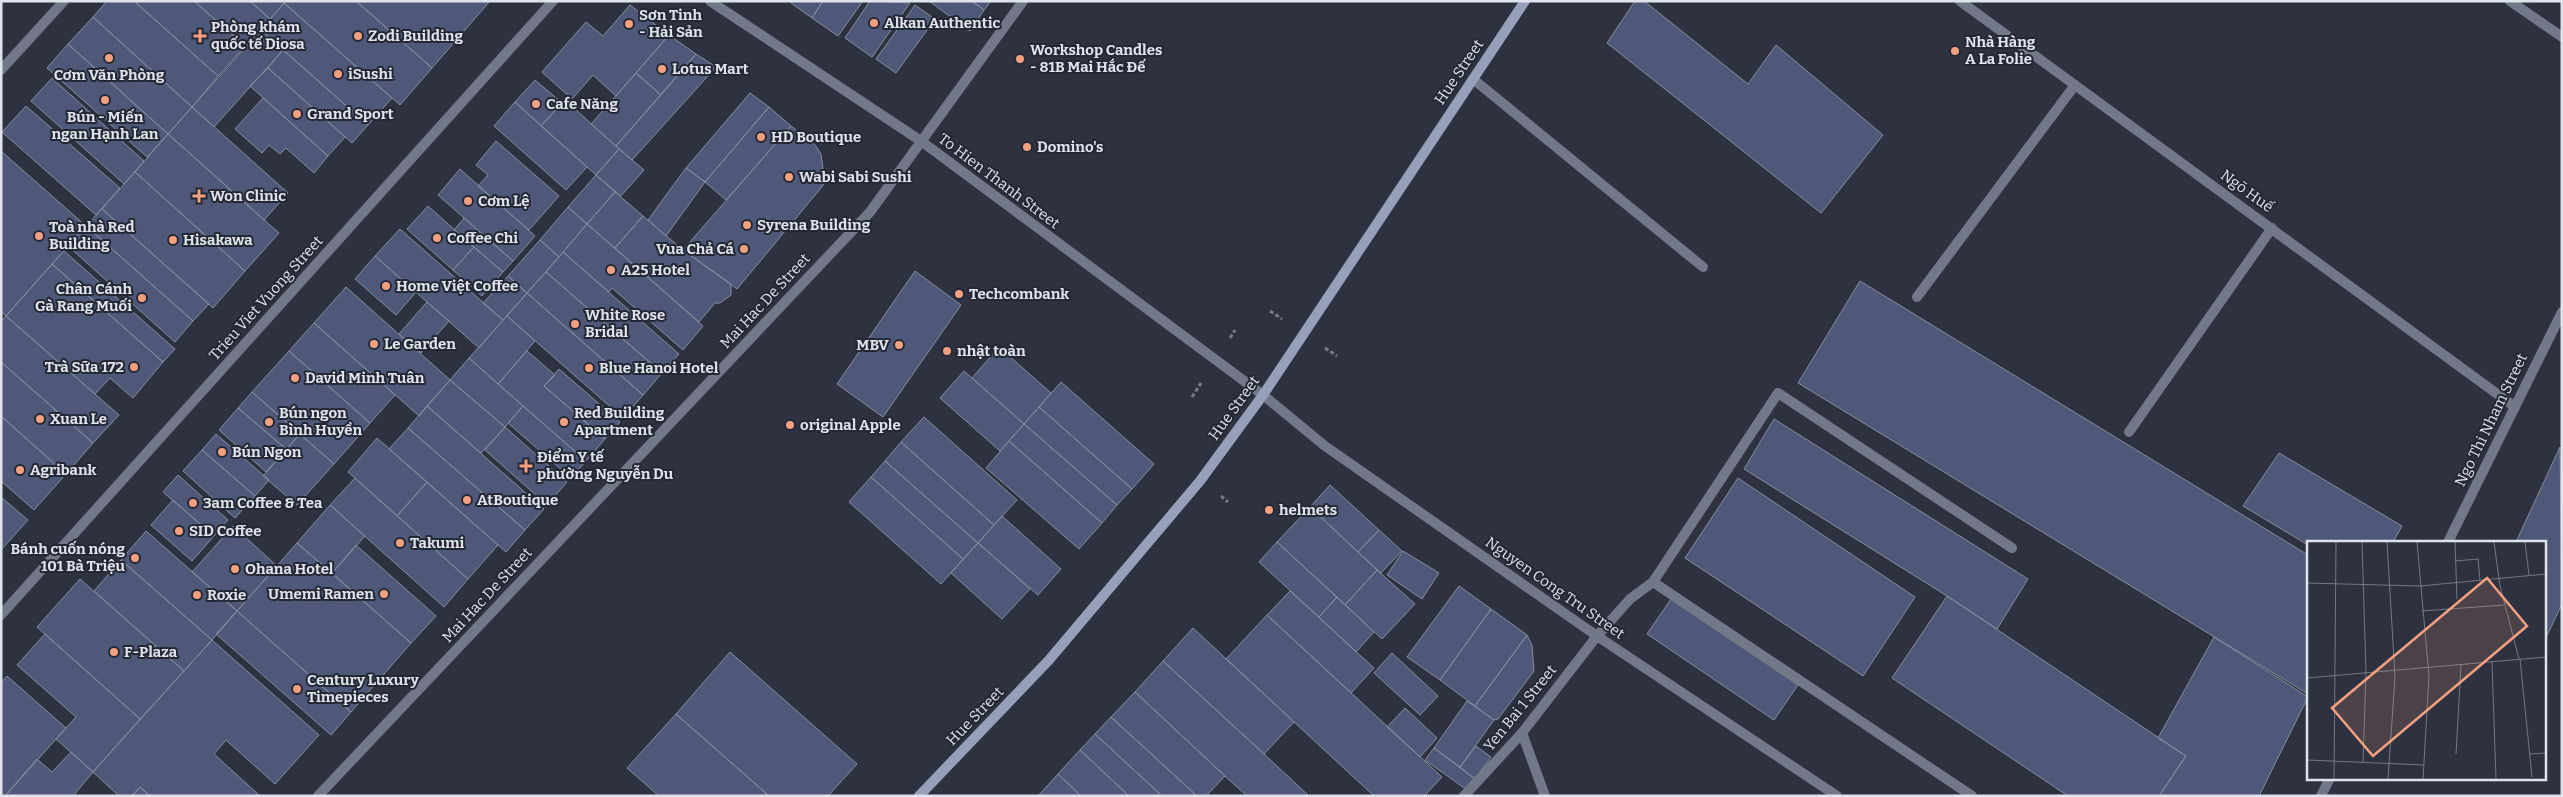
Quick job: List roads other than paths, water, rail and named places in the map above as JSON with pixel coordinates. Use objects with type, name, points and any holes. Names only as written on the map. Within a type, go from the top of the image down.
[{"type":"main road","name":"Hue Street","points":[[919,796],[1050,660],[1200,480],[1263,395],[1525,1]]},
{"type":"street","points":[[1,70],[64,1]]},
{"type":"street","name":"Trieu Viet Vuong Street","points":[[1,615],[553,1]]},
{"type":"street","name":"To Hien Thanh Street","points":[[710,1],[921,141],[1263,395]]},
{"type":"street","name":"Mai Hac De Street","points":[[318,796],[870,212],[1023,1]]},
{"type":"street","name":"Ngõ Huế","points":[[1960,1],[2515,407]]},
{"type":"street","points":[[2510,1],[2562,37]]},
{"type":"street","points":[[1473,78],[1703,267]]},
{"type":"street","points":[[1917,297],[2075,85]]},
{"type":"street","points":[[2129,432],[2272,228]]},
{"type":"street","name":"Ngo Thi Nham Street","points":[[2448,541],[2562,312]]},
{"type":"street","points":[[1972,796],[1653,582],[1778,392],[2012,548]]},
{"type":"street","name":"Nguyen Cong Tru Street","points":[[1263,395],[1325,446],[1597,636],[1837,796]]},
{"type":"street","name":"Yen Bai 1 Street","points":[[1464,796],[1522,733],[1597,636],[1630,599],[1653,582]]},
{"type":"street","points":[[1522,733],[1544,796]]},
{"type":"street","points":[[2321,796],[2329,780]]},
{"type":"place","name":"Alkan Authentic","points":[[874,23]]},
{"type":"place","name":"Sơn Tinh - Hải Sản","points":[[629,24]]},
{"type":"place","name":"Phòng khám quốc tế Diosa","points":[[200,36]]},
{"type":"place","name":"Zodi Building","points":[[358,36]]},
{"type":"place","name":"Nhà Hàng A La Folie","points":[[1955,51]]},
{"type":"place","name":"Cơm Văn Phòng","points":[[109,58]]},
{"type":"place","name":"Workshop Candles - 81B Mai Hắc Đế","points":[[1020,59]]},
{"type":"place","name":"Lotus Mart","points":[[662,69]]},
{"type":"place","name":"iSushi","points":[[338,74]]},
{"type":"place","name":"Bún - Miến ngan Hạnh Lan","points":[[105,100]]},
{"type":"place","name":"Cafe Năng","points":[[536,104]]},
{"type":"place","name":"Grand Sport","points":[[297,114]]},
{"type":"place","name":"HD Boutique","points":[[761,137]]},
{"type":"place","name":"Domino's","points":[[1027,147]]},
{"type":"place","name":"Wabi Sabi Sushi","points":[[789,177]]},
{"type":"place","name":"Won Clinic","points":[[199,196]]},
{"type":"place","name":"Cơm Lệ","points":[[468,201]]},
{"type":"place","name":"Syrena Building","points":[[747,225]]},
{"type":"place","name":"Toà nhà Red Building","points":[[39,236]]},
{"type":"place","name":"Coffee Chi","points":[[437,238]]},
{"type":"place","name":"Hisakawa","points":[[173,240]]},
{"type":"place","name":"Vua Chả Cá","points":[[744,249]]},
{"type":"place","name":"A25 Hotel","points":[[611,270]]},
{"type":"place","name":"Home Việt Coffee","points":[[386,286]]},
{"type":"place","name":"Techcombank","points":[[959,294]]},
{"type":"place","name":"Chân Cánh Gà Rang Muối","points":[[142,298]]},
{"type":"place","name":"White Rose Bridal","points":[[575,324]]},
{"type":"place","name":"Le Garden","points":[[374,344]]},
{"type":"place","name":"MBV","points":[[899,345]]},
{"type":"place","name":"nhật toàn","points":[[947,351]]},
{"type":"place","name":"Trà Sữa 172","points":[[134,367]]},
{"type":"place","name":"Blue Hanoi Hotel","points":[[589,368]]},
{"type":"place","name":"David Minh Tuân","points":[[295,378]]},
{"type":"place","name":"Xuan Le","points":[[40,419]]},
{"type":"place","name":"Bún ngon Bình Huyền","points":[[269,422]]},
{"type":"place","name":"Red Building Apartment","points":[[564,422]]},
{"type":"place","name":"original Apple","points":[[790,425]]},
{"type":"place","name":"Bún Ngon","points":[[222,452]]},
{"type":"place","name":"Điểm Y tế phường Nguyễn Du","points":[[526,466]]},
{"type":"place","name":"Agribank","points":[[20,470]]},
{"type":"place","name":"AtBoutique","points":[[467,500]]},
{"type":"place","name":"3am Coffee & Tea","points":[[193,503]]},
{"type":"place","name":"helmets","points":[[1269,510]]},
{"type":"place","name":"SID Coffee","points":[[179,531]]},
{"type":"place","name":"Takumi","points":[[400,543]]},
{"type":"place","name":"Bánh cuốn nóng 101 Bà Triệu","points":[[135,558]]},
{"type":"place","name":"Ohana Hotel","points":[[235,569]]},
{"type":"place","name":"Umemi Ramen","points":[[384,594]]},
{"type":"place","name":"Roxie","points":[[197,595]]},
{"type":"place","name":"F-Plaza","points":[[114,652]]},
{"type":"place","name":"Century Luxury Timepieces","points":[[297,689]]}]
